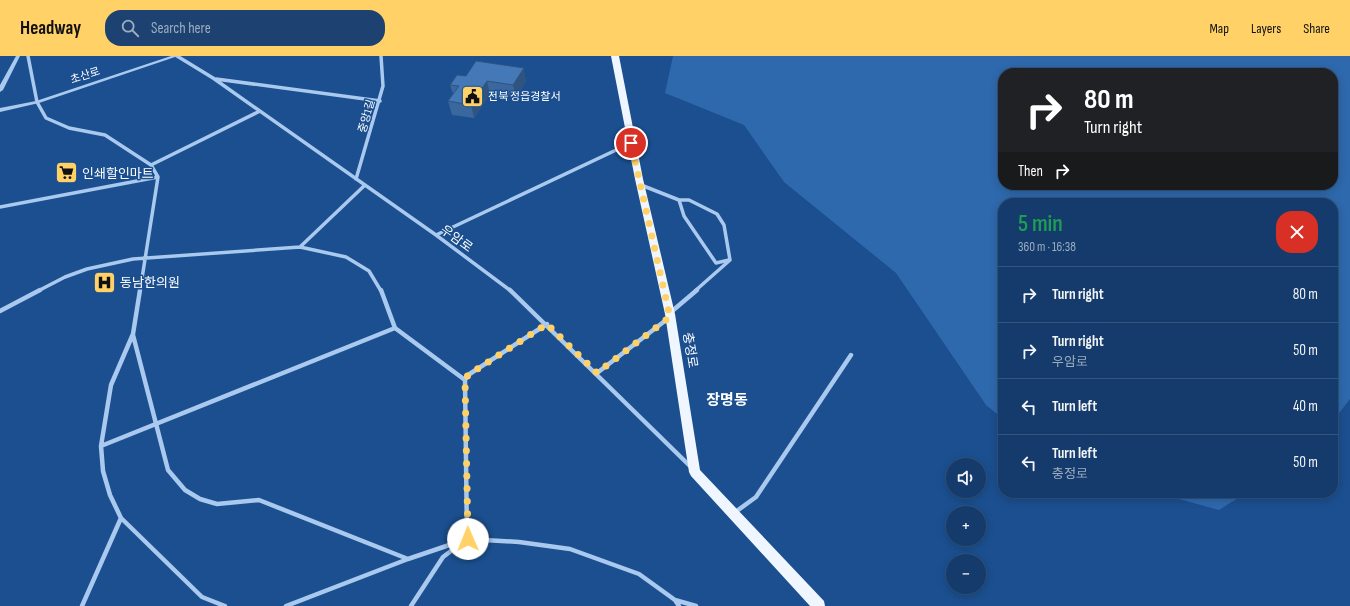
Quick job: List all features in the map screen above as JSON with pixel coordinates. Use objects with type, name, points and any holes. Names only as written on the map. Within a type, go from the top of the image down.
[{"type":"main road","name":"충정로","points":[[615,56],[631,143],[670,315],[696,472]]},
{"type":"main road","points":[[696,472],[819,606]]},
{"type":"street","points":[[0,90],[18,56]]},
{"type":"street","points":[[28,56],[37,102],[46,118],[69,128],[105,135],[152,165],[158,176],[133,334],[111,385],[101,446],[103,471],[108,488],[122,518],[202,597],[225,606]]},
{"type":"street","name":"초산로","points":[[0,110],[37,102],[176,56]]},
{"type":"street","name":"우암로","points":[[176,56],[215,79],[436,235],[516,294],[696,472]]},
{"type":"street","name":"중앙1길","points":[[356,179],[380,101],[383,86],[380,56]]},
{"type":"street","points":[[215,79],[380,101]]},
{"type":"street","points":[[152,165],[260,111]]},
{"type":"street","points":[[436,235],[631,143]]},
{"type":"street","points":[[0,207],[158,176]]},
{"type":"street","points":[[300,247],[365,185]]},
{"type":"street","points":[[641,185],[679,200],[689,200],[716,214],[724,225],[730,260]]},
{"type":"street","points":[[679,200],[684,216],[716,263],[730,260]]},
{"type":"street","points":[[0,311],[55,282],[119,260],[144,257],[300,247],[346,257],[369,270],[383,293],[395,328],[465,380]]},
{"type":"street","points":[[597,373],[670,315],[730,260]]},
{"type":"street","points":[[468,539],[465,380],[468,375],[547,324]]},
{"type":"street","points":[[101,446],[395,328]]},
{"type":"street","points":[[133,334],[168,470],[185,490],[200,499],[217,504],[259,500],[408,559]]},
{"type":"street","points":[[733,513],[756,497],[851,355]]},
{"type":"street","points":[[82,606],[122,518]]},
{"type":"street","points":[[411,606],[443,557],[468,539]]},
{"type":"street","points":[[286,606],[408,559],[468,539],[519,542],[570,549],[639,574],[676,600],[696,606]]},
{"type":"street","points":[[676,600],[679,606]]},
{"type":"shaded area","points":[[673,56],[1350,56],[1350,399],[1338,415],[1338,198],[998,198],[998,415],[986,405],[896,273],[784,182],[744,125],[665,93]]},
{"type":"shaded area","points":[[1175,498],[1238,498],[1219,510]]},
{"type":"building","points":[[476,61],[524,68],[513,85],[487,81],[471,105],[448,101],[459,86],[450,85],[457,75],[466,76]]},
{"type":"place","name":"전북 정읍경찰서","points":[[472,96]]},
{"type":"place","name":"인쇄할인마트","points":[[67,173]]},
{"type":"place","name":"동남한의원","points":[[104,282]]},
{"type":"district","name":"장명동","points":[[727,400]]},
{"type":"route","points":[[468,539],[465,380],[468,375],[547,324],[597,373],[670,317],[631,143]]}]
